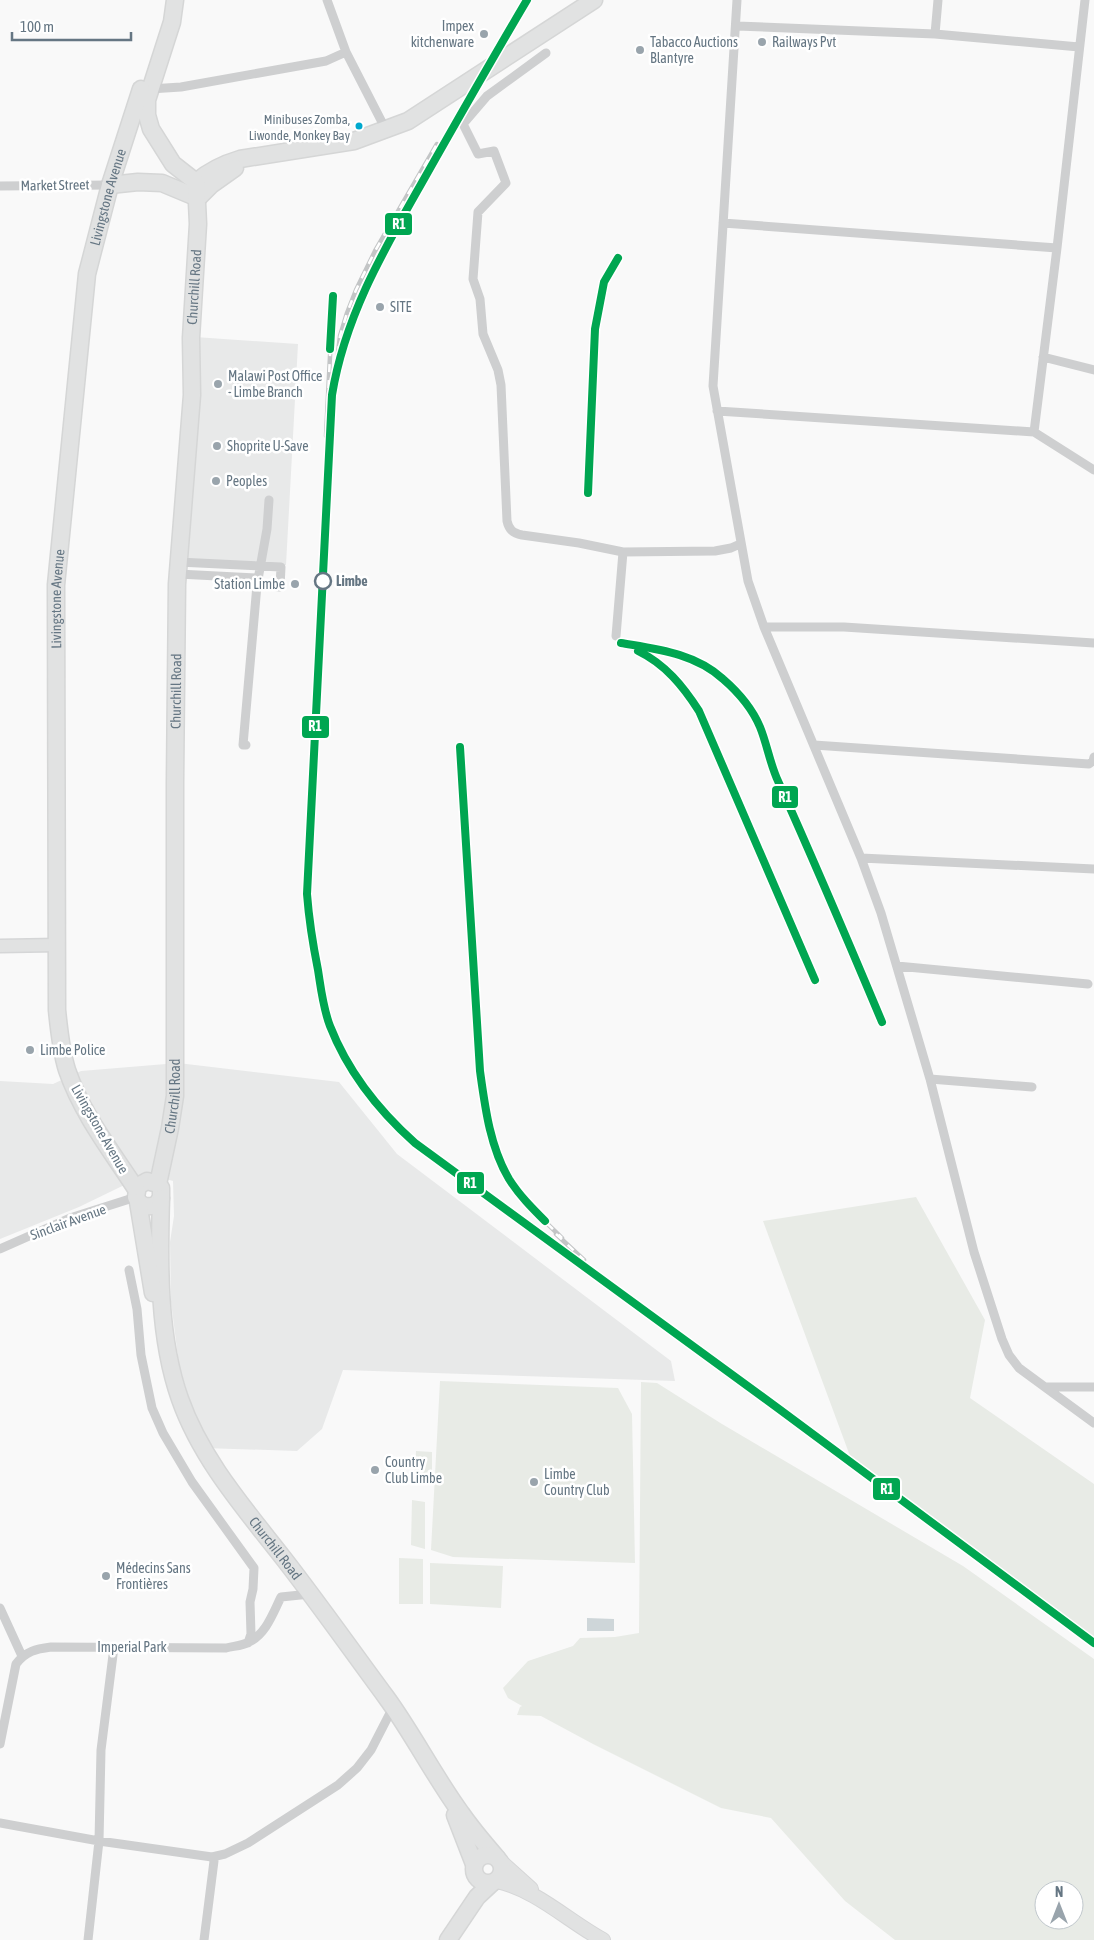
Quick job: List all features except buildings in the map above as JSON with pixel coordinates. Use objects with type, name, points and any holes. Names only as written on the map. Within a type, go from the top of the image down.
[{"type":"highway","name":"Livingstone Avenue","points":[[137,1196],[81,1103],[67,1070],[61,1045],[57,1010],[56,585],[87,274],[110,185],[162,21],[165,0]]},
{"type":"highway","points":[[174,0],[172,22],[149,95],[147,115],[151,129],[174,164],[197,190]]},
{"type":"highway","points":[[197,190],[206,174],[240,159],[354,141],[408,121],[594,0]]},
{"type":"highway","points":[[129,129],[138,127],[151,129]]},
{"type":"highway","points":[[162,183],[170,175],[174,164]]},
{"type":"highway","points":[[110,185],[138,182],[162,183],[197,190]]},
{"type":"highway","name":"Churchill Road","points":[[197,190],[198,224],[192,338],[192,395],[178,568],[175,782],[175,1096],[160,1191],[162,1295],[168,1346],[180,1398],[190,1424],[204,1449],[304,1594]]},
{"type":"highway","points":[[147,1181],[160,1191],[156,1205],[151,1207],[146,1207],[137,1196],[142,1182],[147,1181]]},
{"type":"highway","name":"Churchill Road","points":[[137,1196],[166,1368],[173,1399],[183,1427],[212,1475],[392,1712],[460,1812],[498,1859]]},
{"type":"highway","name":"Churchill Road","points":[[392,1712],[454,1815],[474,1870]]},
{"type":"highway","points":[[486,1854],[498,1859],[502,1869],[495,1882],[477,1896],[448,1940],[477,1860],[486,1854]]},
{"type":"highway","points":[[474,1870],[484,1883],[495,1882]]},
{"type":"main road","points":[[0,946],[57,945]]},
{"type":"main road","points":[[498,1859],[526,1883],[540,1899]]},
{"type":"main road","points":[[495,1882],[513,1885],[540,1899],[595,1938]]},
{"type":"street","points":[[327,0],[346,52],[386,130]]},
{"type":"street","points":[[737,0],[737,26],[714,386],[716,411],[748,581],[764,626],[861,858],[880,912],[930,1079],[974,1252],[1002,1339],[1019,1368],[1094,1423]]},
{"type":"street","points":[[936,34],[938,0]]},
{"type":"street","points":[[1034,432],[1058,248],[1085,0]]},
{"type":"street","points":[[737,26],[936,34],[1079,47]]},
{"type":"street","points":[[149,95],[181,87],[326,61],[346,52]]},
{"type":"street","points":[[546,54],[487,96],[463,124],[478,154],[494,151],[506,183],[478,212],[473,279],[480,299],[483,334],[498,370],[501,385],[507,521],[509,529],[522,535],[579,543],[623,552],[716,551],[740,544]]},
{"type":"street","name":"Market Street","points":[[0,186],[110,185]]},
{"type":"street","points":[[723,223],[1058,248]]},
{"type":"street","points":[[1043,357],[1094,370]]},
{"type":"street","points":[[716,411],[1034,432],[1094,470]]},
{"type":"street","points":[[246,745],[242,745],[257,582],[267,529],[269,500]]},
{"type":"street","points":[[616,636],[623,552]]},
{"type":"street","points":[[222,564],[281,567],[280,587],[178,568],[222,564]]},
{"type":"street","points":[[222,564],[222,576]]},
{"type":"street","points":[[764,626],[844,627],[1094,643]]},
{"type":"street","points":[[814,745],[1089,764],[1093,761],[1094,757]]},
{"type":"street","points":[[861,858],[1094,869]]},
{"type":"street","points":[[896,966],[1088,984]]},
{"type":"street","points":[[930,1079],[1032,1087]]},
{"type":"street","name":"Sinclair Avenue","points":[[0,1249],[70,1218],[137,1196]]},
{"type":"street","points":[[129,1270],[137,1309],[141,1355],[152,1408],[163,1433],[192,1482],[254,1568],[250,1602],[251,1634],[248,1643]]},
{"type":"street","points":[[1045,1386],[1094,1387]]},
{"type":"street","points":[[248,1643],[257,1638],[266,1626],[281,1597],[304,1594]]},
{"type":"street","points":[[0,1608],[22,1656],[16,1664],[0,1744]]},
{"type":"street","name":"Imperial Park","points":[[22,1656],[38,1649],[51,1647],[226,1648],[248,1643]]},
{"type":"street","points":[[88,1940],[99,1841],[101,1750],[114,1647]]},
{"type":"street","points":[[0,1823],[99,1841],[212,1857],[225,1854],[242,1846],[338,1785],[357,1768],[371,1750],[392,1712]]},
{"type":"street","points":[[204,1940],[214,1861],[212,1857]]},
{"type":"shaded area","points":[[195,337],[298,344],[286,565],[188,560]]},
{"type":"shaded area","points":[[178,1063],[339,1082],[397,1154],[671,1361],[675,1381],[343,1370],[322,1429],[297,1451],[204,1448],[179,1365],[171,1302],[170,1242],[174,1216],[173,1181],[147,1174],[79,1207],[0,1239],[0,1081],[53,1084],[81,1071]]},
{"type":"shaded area","points":[[916,1197],[985,1320],[970,1398],[1094,1484],[1094,1638],[850,1456],[763,1221]]},
{"type":"shaded area","name":"Limbe Country Club","points":[[440,1381],[618,1388],[632,1414],[635,1563],[453,1557],[431,1550]]},
{"type":"shaded area","points":[[641,1382],[657,1383],[722,1424],[963,1566],[1094,1659],[1094,1940],[895,1940],[845,1901],[771,1818],[721,1808],[541,1716],[517,1715],[522,1706],[508,1698],[503,1688],[528,1661],[573,1646],[580,1638],[615,1637],[639,1633]]},
{"type":"shaded area","points":[[416,1451],[432,1452],[432,1474],[415,1474]]},
{"type":"shaded area","points":[[412,1500],[425,1502],[425,1549],[411,1545]]},
{"type":"shaded area","points":[[399,1558],[423,1559],[423,1604],[399,1604]]},
{"type":"shaded area","points":[[430,1563],[503,1566],[501,1608],[430,1604]]},
{"type":"shaded area","points":[[587,1618],[614,1619],[614,1631],[587,1631]]},
{"type":"railway","points":[[336,370],[340,336],[356,290],[375,251],[437,144]]},
{"type":"railway","points":[[588,493],[595,329],[604,282],[618,258]]},
{"type":"railway","points":[[326,436],[333,296]]},
{"type":"railway","points":[[621,643],[675,654],[700,663],[723,679],[749,707],[760,727],[775,774],[882,1022]]},
{"type":"railway","points":[[632,648],[653,660],[670,674],[699,711],[815,980]]},
{"type":"railway","points":[[460,747],[480,1071],[487,1119],[496,1151],[510,1181],[529,1206],[562,1238]]},
{"type":"railway","points":[[311,808],[307,896],[311,934],[324,1006],[336,1040],[353,1073],[388,1117],[415,1143],[779,1409],[1094,1643]]},
{"type":"railway","points":[[556,1234],[584,1260]]},
{"type":"transit line","name":"R1","points":[[527,0],[409,205],[368,283],[346,337],[332,395],[307,894],[322,998],[328,1019],[337,1043],[355,1075],[377,1104],[415,1143],[779,1409],[1094,1643]]},
{"type":"transit line","name":"R1","points":[[588,493],[595,329],[604,282],[618,258]]},
{"type":"transit line","name":"R1","points":[[330,349],[333,296]]},
{"type":"transit line","name":"R1","points":[[621,643],[675,654],[700,663],[723,679],[749,707],[760,727],[775,774],[882,1022]]},
{"type":"transit line","name":"R1","points":[[638,651],[657,662],[673,676],[699,711],[815,980]]},
{"type":"transit line","name":"R1","points":[[460,747],[480,1071],[486,1113],[497,1154],[509,1179],[521,1196],[545,1221]]},
{"type":"place","name":"Impex kitchenware","points":[[484,34]]},
{"type":"place","name":"Railways Pvt","points":[[762,42]]},
{"type":"place","name":"Tabacco Auctions Blantyre","points":[[640,50]]},
{"type":"place","name":"Minibuses Zomba, Liwonde, Monkey Bay","points":[[359,126]]},
{"type":"place","name":"SITE","points":[[380,307]]},
{"type":"place","name":"Malawi Post Office - Limbe Branch","points":[[218,384]]},
{"type":"place","name":"Shoprite U-Save","points":[[217,446]]},
{"type":"place","name":"Peoples","points":[[216,481]]},
{"type":"place","name":"Limbe","points":[[323,581]]},
{"type":"place","name":"Station Limbe","points":[[295,584]]},
{"type":"place","name":"Limbe Police","points":[[30,1050]]},
{"type":"place","name":"Country Club Limbe","points":[[375,1470]]},
{"type":"place","name":"Limbe Country Club","points":[[534,1482]]},
{"type":"place","name":"Médecins Sans Frontières","points":[[106,1576]]}]
